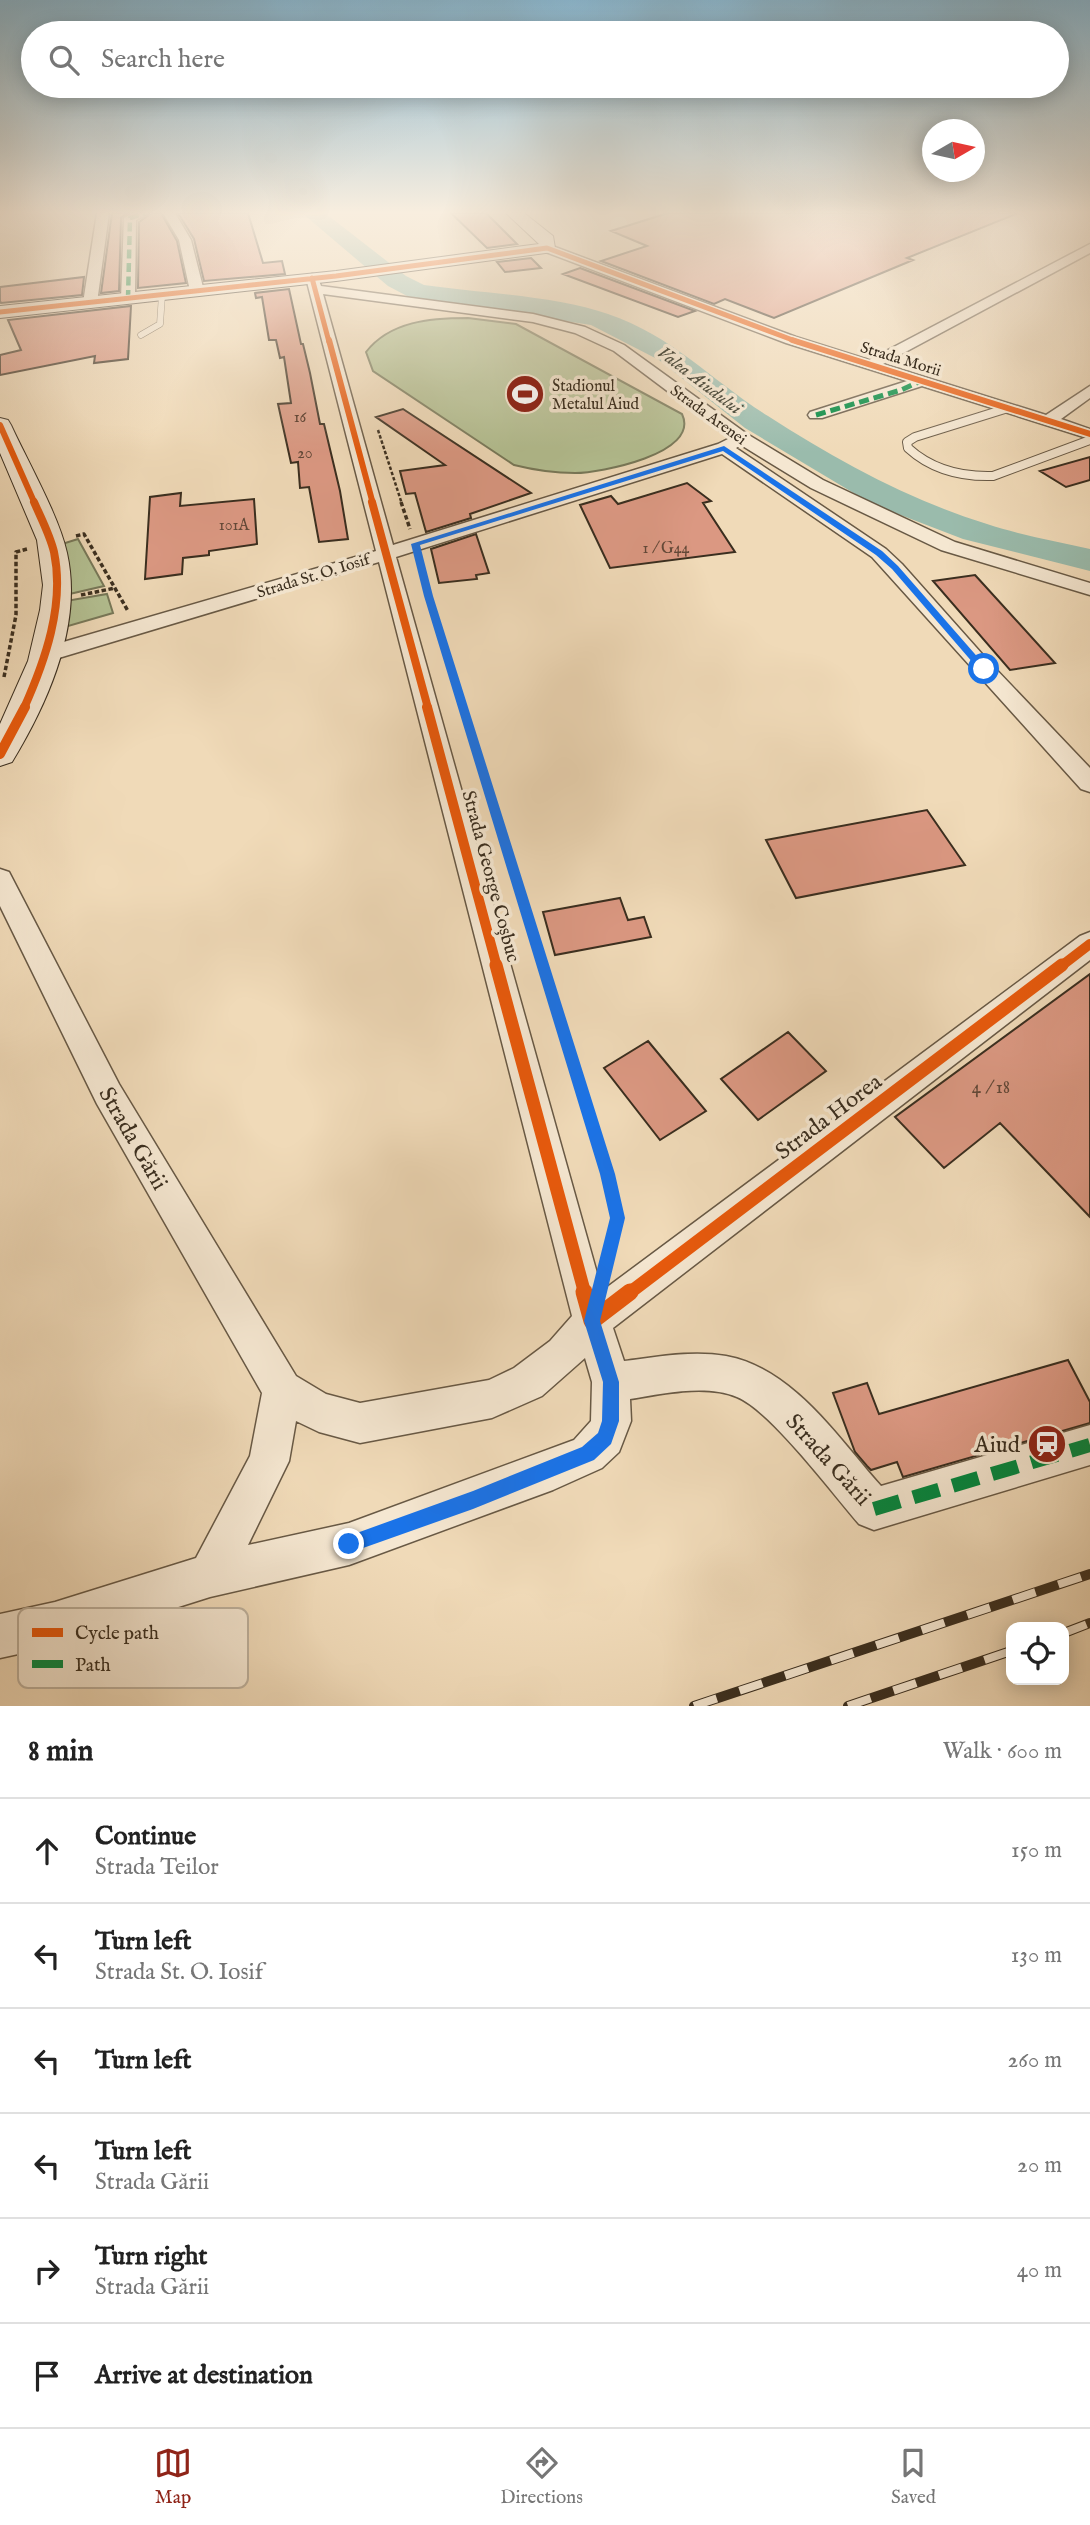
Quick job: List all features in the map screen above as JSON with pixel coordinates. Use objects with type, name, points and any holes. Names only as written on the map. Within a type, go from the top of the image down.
[{"type":"main road","points":[[0,312],[183,293]]},
{"type":"main road","points":[[0,318],[30,310]]},
{"type":"main road","points":[[0,425],[51,543],[55,559],[55,600],[44,655],[22,713],[0,754]]},
{"type":"street","points":[[90,303],[92,293]]},
{"type":"street","points":[[128,293],[128,299]]},
{"type":"street","name":"Strada George Coșbuc","points":[[325,293],[388,553],[592,1321]]},
{"type":"street","name":"Strada Arenei","points":[[388,293],[533,318],[580,330],[619,348],[732,443],[948,547],[1090,589]]},
{"type":"street","name":"Strada Morii","points":[[662,293],[735,321],[1090,434]]},
{"type":"street","points":[[871,365],[1006,293]]},
{"type":"street","points":[[816,415],[901,390],[921,381]]},
{"type":"street","points":[[1048,421],[1090,391]]},
{"type":"street","points":[[732,443],[879,553],[895,568],[1090,783]]},
{"type":"street","name":"Strada St. O. Iosif","points":[[44,655],[388,553],[732,443]]},
{"type":"street","name":"Strada Gării","points":[[0,879],[108,1094],[282,1390],[319,1412],[360,1423],[492,1399],[528,1382],[563,1354],[592,1321]]},
{"type":"street","name":"Strada Horea","points":[[592,1321],[1090,944]]},
{"type":"street","points":[[106,1608],[210,1575],[349,1544],[473,1500],[588,1454],[605,1438],[611,1421],[611,1382],[592,1321]]},
{"type":"street","name":"Strada Gării","points":[[611,1382],[698,1372],[742,1378],[777,1402],[874,1509],[1090,1445]]},
{"type":"street","points":[[210,1575],[269,1461],[282,1390]]},
{"type":"street","points":[[0,1636],[18,1632]]},
{"type":"lane","points":[[141,335],[160,324],[162,295]]},
{"type":"lane","points":[[1008,408],[915,437],[907,442],[908,448],[931,463],[979,478],[993,476],[1090,440]]},
{"type":"path","points":[[375,422],[415,544],[608,1174],[618,1218],[605,1270]]},
{"type":"path","points":[[0,688],[12,652],[18,604],[16,552],[84,534],[128,612]]},
{"type":"green space","name":"Stadionul Metalul Aiud","points":[[468,318],[516,324],[682,414],[684,428],[677,440],[663,450],[624,465],[567,473],[514,465],[373,371],[366,352],[387,334],[412,323]]},
{"type":"green space","points":[[78,539],[104,586],[61,596],[62,544]]},
{"type":"green space","points":[[107,594],[113,613],[58,629],[60,602]]},
{"type":"building","points":[[0,293],[82,293],[82,295],[0,301]]},
{"type":"building","points":[[255,293],[290,293],[320,424],[324,424],[340,491],[348,539],[319,542],[309,487],[300,488],[298,462],[291,463],[278,404],[291,403],[284,357],[280,358],[276,340],[269,340],[262,297],[256,298]]},
{"type":"building","points":[[613,293],[646,293],[695,311],[678,317]]},
{"type":"building","points":[[684,293],[835,293],[774,318],[725,299],[714,304]]},
{"type":"building","points":[[131,306],[128,359],[94,363],[95,356],[0,375],[0,355],[21,350],[8,320]]},
{"type":"building","points":[[403,409],[531,493],[470,514],[471,518],[426,532],[415,493],[406,494],[400,471],[445,465],[376,417]]},
{"type":"building","points":[[1090,457],[1090,480],[1066,487],[1040,471]]},
{"type":"building","points":[[687,483],[711,501],[703,503],[735,552],[610,568],[580,505],[611,496],[618,504]]},
{"type":"building","points":[[181,493],[180,506],[254,499],[257,544],[183,558],[182,574],[145,579],[150,497]]},
{"type":"building","points":[[476,534],[489,573],[476,575],[477,579],[439,583],[431,549]]},
{"type":"building","points":[[975,575],[1055,663],[1010,670],[933,581]]},
{"type":"building","points":[[927,810],[965,865],[796,898],[766,840]]},
{"type":"building","points":[[620,898],[628,920],[644,917],[651,937],[555,955],[543,912]]},
{"type":"building","points":[[1090,974],[1090,1217],[1000,1123],[944,1168],[895,1117]]},
{"type":"building","points":[[788,1032],[826,1071],[758,1120],[721,1079]]},
{"type":"building","points":[[648,1041],[706,1111],[660,1140],[604,1068]]},
{"type":"building","points":[[1068,1360],[1090,1402],[1090,1423],[903,1477],[897,1462],[871,1470],[855,1452],[833,1393],[867,1383],[879,1414]]},
{"type":"waterway","name":"Valea Aiudului","points":[[423,293],[559,311],[598,319],[669,354],[756,422],[884,497],[975,532],[1090,560]]},
{"type":"railway","points":[[694,1706],[1090,1574]]},
{"type":"railway","points":[[1069,1631],[1090,1623]]},
{"type":"railway","points":[[848,1706],[1006,1653]]},
{"type":"marked path","points":[[128,293],[128,299]]},
{"type":"marked path","points":[[816,415],[901,390],[921,381]]},
{"type":"marked path","points":[[874,1509],[1090,1445]]},
{"type":"cycle path","points":[[0,312],[181,293]]},
{"type":"cycle path","points":[[316,293],[592,1321],[1090,944]]},
{"type":"cycle path","points":[[665,293],[791,340],[1090,434]]},
{"type":"cycle path","points":[[0,425],[50,540],[57,585],[55,610],[43,661],[24,710],[0,754]]},
{"type":"place","name":"Stadionul Metalul Aiud","points":[[525,394]]},
{"type":"place","name":"Aiud","points":[[1047,1444]]},
{"type":"route","points":[[349,1544],[553,1470],[588,1454],[605,1438],[611,1421],[611,1382],[592,1321],[618,1218],[608,1174],[415,544],[724,449],[879,553],[984,669]]}]
